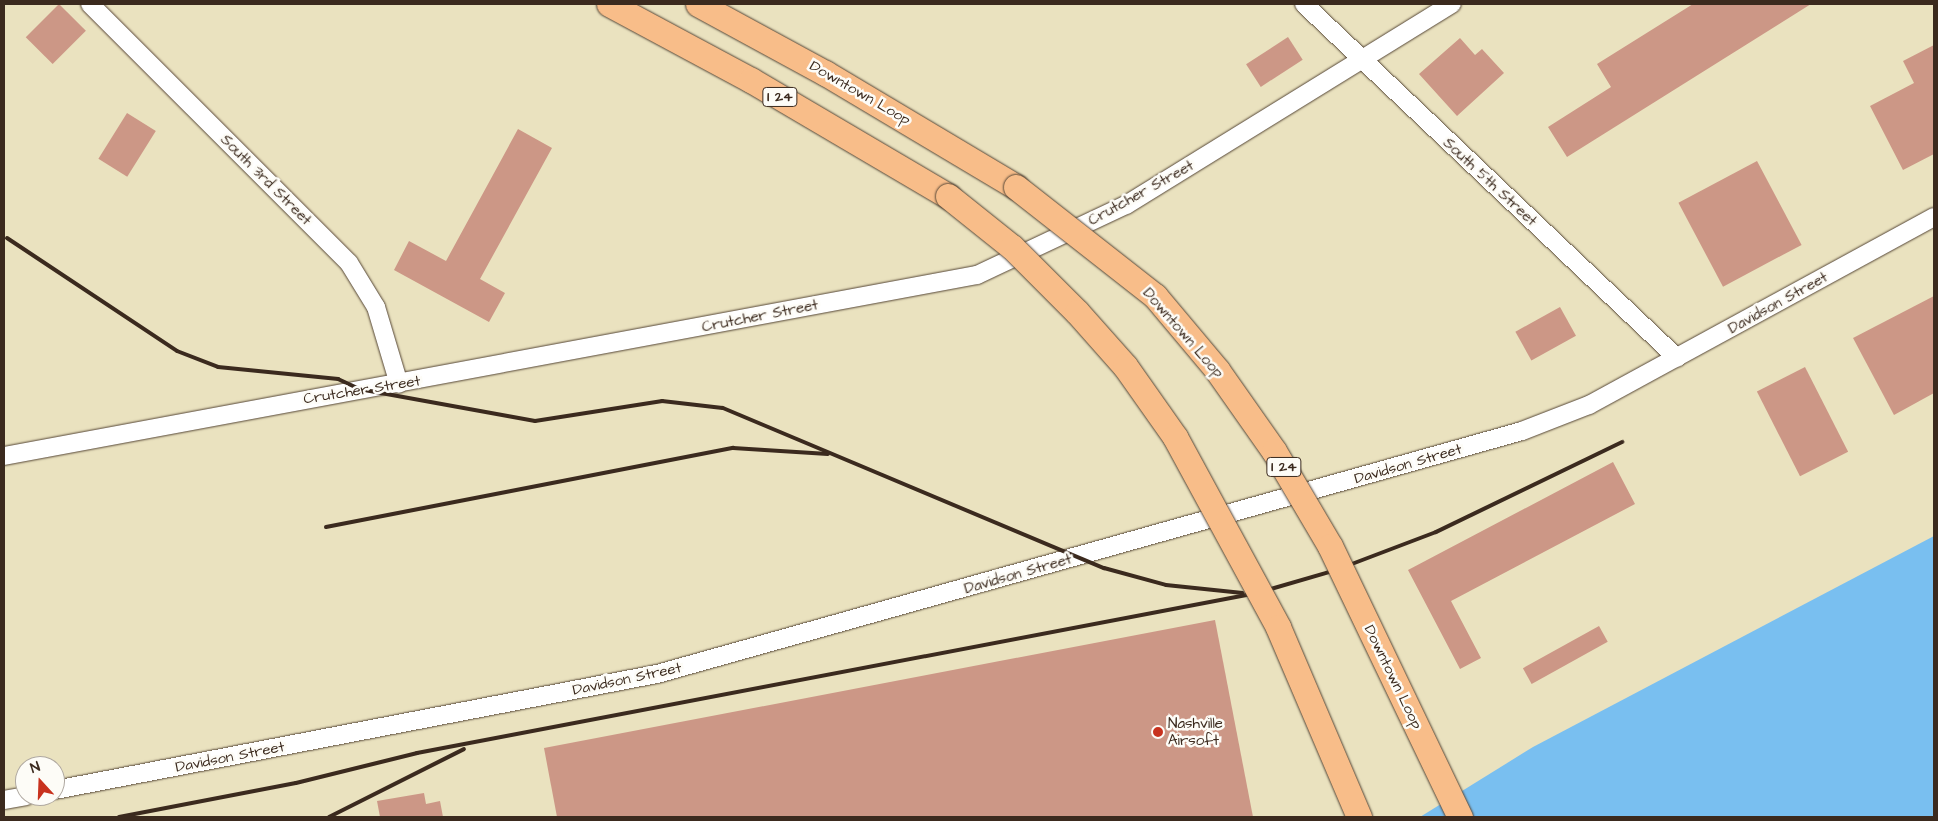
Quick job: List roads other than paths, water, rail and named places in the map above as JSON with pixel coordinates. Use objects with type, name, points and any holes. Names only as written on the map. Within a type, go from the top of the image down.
[{"type":"highway","name":"I 24","points":[[609,4],[751,80],[948,196],[1012,247],[1077,312],[1125,366],[1175,437],[1278,627],[1359,817]]},
{"type":"highway","name":"Downtown Loop","points":[[698,4],[940,138],[1016,187],[1154,296],[1217,370],[1274,451],[1330,546],[1460,817]]},
{"type":"highway","points":[[718,4],[754,34]]},
{"type":"street","name":"South 3rd Street","points":[[90,4],[349,263],[376,308],[399,384]]},
{"type":"street","name":"South 5th Street","points":[[1304,4],[1362,62],[1677,358]]},
{"type":"street","name":"Crutcher Street","points":[[4,456],[977,275],[1126,205],[1362,62],[1452,4]]},
{"type":"street","name":"Davidson Street","points":[[65,788],[657,674],[1522,431],[1589,405],[1934,217]]},
{"type":"water","points":[[1934,536],[1934,817],[1420,817],[1533,747]]},
{"type":"railway","points":[[7,238],[177,351],[218,367],[338,379],[359,389],[535,421],[662,401],[723,408],[1104,568],[1166,585],[1243,593]]},
{"type":"railway","points":[[119,817],[296,783],[417,753],[1257,593],[1336,570],[1436,532],[1622,442]]},
{"type":"railway","points":[[326,527],[733,448],[828,454]]},
{"type":"railway","points":[[329,817],[464,749]]},
{"type":"place","name":"Nashville Airsoft","points":[[1158,732]]}]
